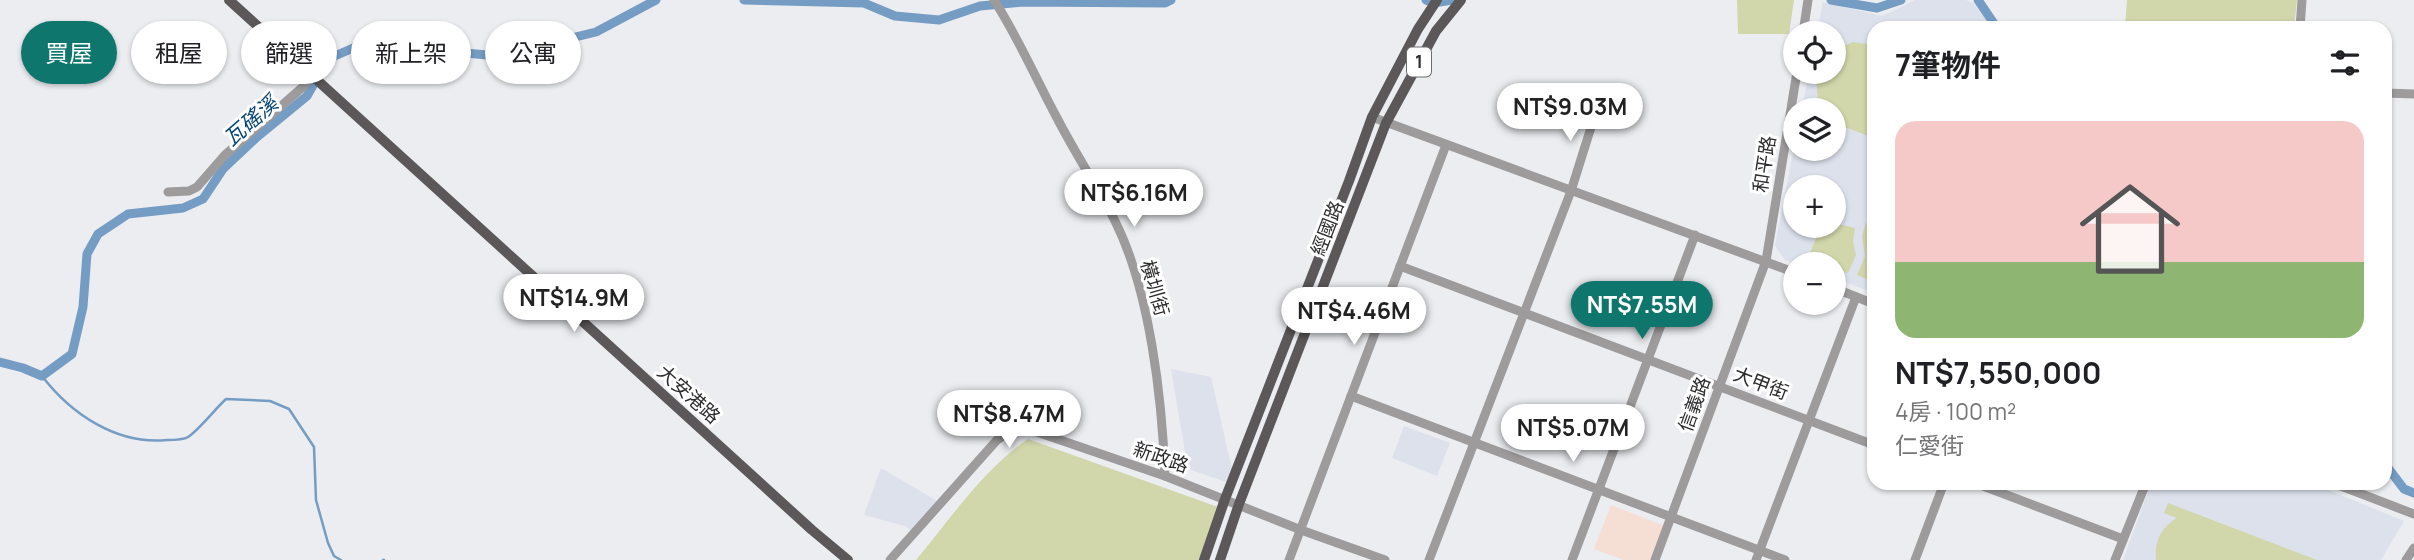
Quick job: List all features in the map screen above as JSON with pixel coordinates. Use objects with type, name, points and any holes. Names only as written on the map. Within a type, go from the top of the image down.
[{"type":"main road","points":[[229,0],[252,21]]},
{"type":"main road","name":"經國路","points":[[1220,560],[1239,504],[1386,123],[1436,32],[1459,2]]},
{"type":"main road","name":"經國路","points":[[1204,560],[1225,499],[1345,193],[1371,117],[1434,4]]},
{"type":"main road","name":"大安港路","points":[[321,84],[848,560]]},
{"type":"street","name":"橫圳街","points":[[994,0],[1115,222],[1136,277],[1148,323],[1163,437],[1165,476]]},
{"type":"street","points":[[2300,21],[2302,0]]},
{"type":"street","points":[[1805,21],[1808,2]]},
{"type":"street","points":[[168,192],[189,191],[197,187],[225,155],[305,84]]},
{"type":"street","name":"和平路","points":[[1766,261],[1795,84]]},
{"type":"street","points":[[2392,93],[2414,94]]},
{"type":"street","points":[[1429,560],[1571,191],[1598,105]]},
{"type":"street","points":[[1371,117],[1783,268]]},
{"type":"street","points":[[1289,560],[1446,145]]},
{"type":"street","points":[[1572,560],[1695,235]]},
{"type":"street","name":"信義路","points":[[1655,560],[1766,261]]},
{"type":"street","name":"大甲街","points":[[1400,266],[1867,442]]},
{"type":"street","points":[[1846,292],[1867,301]]},
{"type":"street","points":[[1758,555],[1856,296]]},
{"type":"street","points":[[1351,396],[1671,517],[1758,555],[1785,560]]},
{"type":"street","name":"新政路","points":[[890,560],[997,440],[1013,429],[1031,430],[1165,476],[1385,560]]},
{"type":"street","points":[[1915,560],[1941,490]]},
{"type":"street","points":[[1994,490],[2123,539]]},
{"type":"street","points":[[2115,560],[2143,490]]},
{"type":"street","points":[[2351,490],[2414,514]]},
{"type":"street","points":[[2406,560],[2414,548]]},
{"type":"shaded area","points":[[1915,0],[1966,0],[1973,3],[1987,21],[1867,21],[1867,290],[1846,282],[1846,252],[1783,252],[1783,257],[1775,246],[1783,204],[1783,238],[1846,238],[1846,175],[1789,175],[1791,161],[1846,161],[1846,98],[1804,98],[1807,84],[1846,84],[1846,21],[1819,21],[1823,2],[1882,16]]},
{"type":"shaded area","points":[[1171,369],[1211,377],[1233,474],[1229,483],[1188,469]]},
{"type":"shaded area","points":[[1404,426],[1450,443],[1437,476],[1392,458]]},
{"type":"shaded area","points":[[881,468],[939,502],[912,531],[905,526],[864,515]]},
{"type":"shaded area","points":[[2148,490],[2328,490],[2404,521],[2381,560],[2123,560]]},
{"type":"shaded area","points":[[1611,505],[1667,527],[1653,560],[1624,560],[1594,549]]},
{"type":"green space","points":[[1737,0],[1794,0],[1791,21],[1783,21],[1783,34],[1738,34]]},
{"type":"green space","points":[[2127,0],[2297,0],[2295,21],[2126,21]]},
{"type":"green space","points":[[1853,42],[1867,44],[1867,135],[1846,128],[1846,98],[1818,98],[1817,84],[1846,84],[1846,45]]},
{"type":"green space","points":[[1866,223],[1867,279],[1857,275],[1865,256],[1862,236]]},
{"type":"green space","points":[[1846,226],[1855,228],[1853,241],[1856,255],[1848,273],[1846,252],[1810,252],[1816,238],[1846,238]]},
{"type":"green space","points":[[1028,439],[1218,507],[1199,560],[916,560],[982,480]]},
{"type":"green space","points":[[2168,503],[2317,560],[2156,560],[2156,547],[2160,536],[2177,518],[2164,513]]},
{"type":"waterway","name":"瓦磘溪","points":[[0,362],[42,376],[72,354],[83,307],[87,254],[98,234],[128,214],[183,208],[203,199],[223,169],[307,96],[328,59],[369,41],[403,32],[436,40],[466,53],[497,56],[596,32],[656,0]]},
{"type":"waterway","name":"瓦磘溪","points":[[744,0],[864,3],[895,16],[939,20],[980,6],[1023,2],[1165,3],[1171,0]]},
{"type":"waterway","name":"瓦磘溪","points":[[1426,0],[1434,3],[1452,0]]},
{"type":"waterway","name":"瓦磘溪","points":[[1831,0],[1877,8],[1901,0]]},
{"type":"waterway","name":"瓦磘溪","points":[[1978,0],[1992,21]]},
{"type":"waterway","points":[[42,376],[67,403],[97,424],[113,432],[148,440],[178,440],[188,437],[226,399],[270,401],[289,409],[314,447],[316,500],[328,543],[334,556],[341,560]]},
{"type":"waterway","name":"瓦磘溪","points":[[2392,473],[2404,489],[2414,493]]}]
